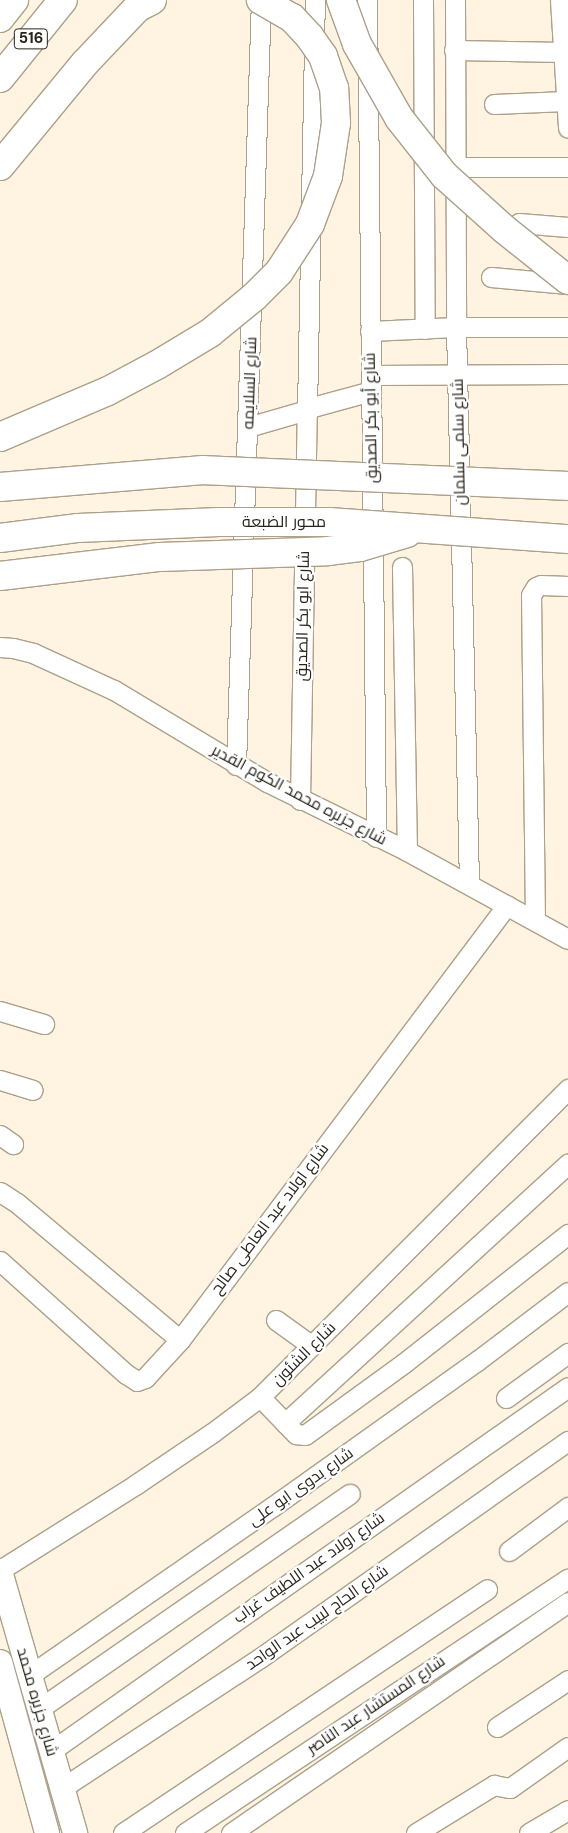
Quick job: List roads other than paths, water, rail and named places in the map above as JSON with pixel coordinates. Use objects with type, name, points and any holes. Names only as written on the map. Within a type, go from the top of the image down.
[{"type":"highway","name":"516","points":[[0,18],[14,0]]},
{"type":"highway","name":"516","points":[[0,78],[63,0]]},
{"type":"highway","points":[[0,166],[106,40],[136,8],[152,0]]},
{"type":"highway","points":[[0,437],[108,391],[157,365],[210,333],[254,297],[279,272],[310,224],[328,176],[336,123],[334,88],[323,56],[309,36],[292,18],[261,0]]},
{"type":"highway","points":[[341,0],[357,44],[398,118],[444,175],[504,229],[568,280]]},
{"type":"highway","points":[[0,487],[203,470],[568,486]]},
{"type":"highway","name":"محور الضبعة","points":[[0,538],[78,528],[219,522],[329,522],[568,539]]},
{"type":"highway","points":[[0,576],[160,557],[328,551],[360,547],[391,539],[421,528]]},
{"type":"main road","name":"شارع جزيره محمد","points":[[0,1570],[75,1833]]},
{"type":"main road","name":"شارع جزيره محمد","points":[[0,1664],[47,1833]]},
{"type":"street","name":"شارع السلايمه","points":[[236,765],[261,0]]},
{"type":"street","name":"شارع ابو بكر الصديق","points":[[300,800],[315,0]]},
{"type":"street","name":"شارع أبو بكر الصديق","points":[[367,0],[376,837]]},
{"type":"street","points":[[424,0],[426,329]]},
{"type":"street","name":"شارع سلمى سلمان","points":[[455,0],[456,327],[469,884]]},
{"type":"street","points":[[560,0],[568,128]]},
{"type":"street","points":[[454,50],[563,52]]},
{"type":"street","points":[[494,104],[566,101]]},
{"type":"street","points":[[455,167],[568,167]]},
{"type":"street","points":[[520,224],[568,227]]},
{"type":"street","points":[[491,277],[568,284]]},
{"type":"street","points":[[370,331],[456,327],[568,328]]},
{"type":"street","points":[[248,427],[308,410],[371,383],[457,375],[568,374]]},
{"type":"street","points":[[402,567],[407,851]]},
{"type":"street","points":[[535,921],[531,595],[536,587],[541,585],[568,586]]},
{"type":"street","name":"شارع جزيره محمد الكوم القدير","points":[[0,647],[33,653],[76,671],[147,709],[236,765],[300,800],[407,851],[568,939]]},
{"type":"street","name":"شارع اولاد عبد العاطى صالح","points":[[0,1261],[133,1379],[145,1378],[180,1340],[507,905]]},
{"type":"street","points":[[0,1010],[44,1024]]},
{"type":"street","points":[[0,1080],[33,1090]]},
{"type":"street","name":"شارع الشئون","points":[[0,1570],[135,1485],[212,1433],[260,1397],[568,1089]]},
{"type":"street","points":[[285,1423],[568,1164]]},
{"type":"street","points":[[0,1192],[17,1203],[180,1340]]},
{"type":"street","points":[[260,1397],[296,1434],[305,1435],[350,1400],[404,1363],[568,1234]]},
{"type":"street","name":"شارع بدوى ابو على","points":[[30,1675],[304,1485],[477,1361],[568,1292]]},
{"type":"street","points":[[276,1320],[312,1346]]},
{"type":"street","points":[[506,1398],[568,1352]]},
{"type":"street","name":"شارع اولاد عبد اللطيف غراب","points":[[51,1751],[568,1387]]},
{"type":"street","name":"شارع الحاج لبيب عبد الواحد","points":[[62,1788],[260,1658],[568,1441]]},
{"type":"street","name":"شارع بدوى ابو على","points":[[40,1710],[350,1494]]},
{"type":"street","points":[[509,1551],[568,1507]]},
{"type":"street","name":"شارع المستشار عبد الناصر","points":[[185,1833],[568,1579]]},
{"type":"street","points":[[123,1833],[486,1589]]},
{"type":"street","points":[[231,1833],[568,1602]]},
{"type":"street","points":[[497,1727],[568,1680]]},
{"type":"street","points":[[416,1833],[494,1785],[508,1789],[568,1747]]},
{"type":"street","points":[[529,1833],[568,1810]]}]
